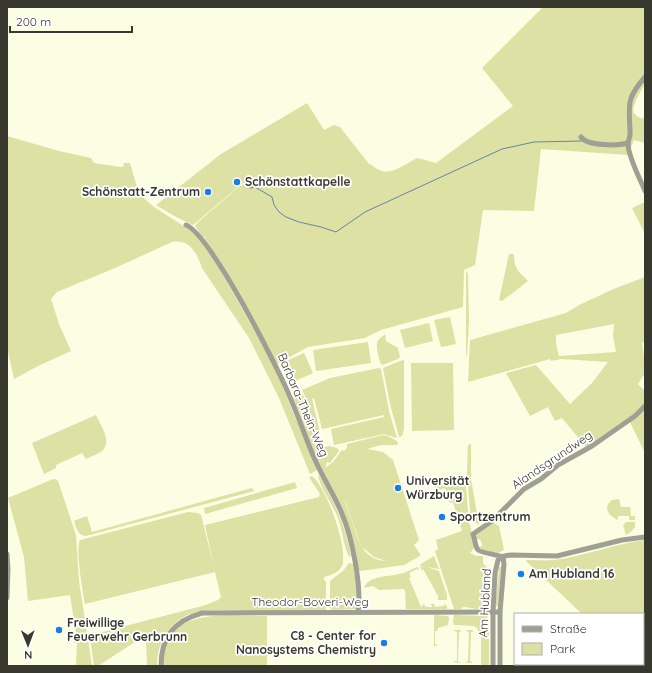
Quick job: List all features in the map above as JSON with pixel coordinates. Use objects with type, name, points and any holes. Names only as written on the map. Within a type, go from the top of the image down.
[{"type":"street","points":[[645,76],[632,95],[628,110],[630,132],[628,143],[632,159],[645,191]]},
{"type":"street","points":[[581,137],[587,142],[614,145],[628,143]]},
{"type":"street","name":"Barbara-Thein-Weg","points":[[186,225],[192,228],[202,239],[221,266],[275,364],[289,394],[316,462],[342,514],[348,532],[359,587],[358,612]]},
{"type":"street","name":"Alandsgrundweg","points":[[503,558],[493,553],[481,552],[478,550],[473,534],[492,521],[524,489],[541,479],[558,465],[592,446],[635,416],[645,406]]},
{"type":"street","points":[[503,558],[511,555],[558,556],[622,540],[645,537]]},
{"type":"street","points":[[7,554],[7,598]]},
{"type":"street","name":"Am Hubland","points":[[493,666],[493,612],[496,564],[498,560],[503,558],[504,564],[500,612],[500,666]]},
{"type":"street","name":"Theodor-Boveri-Weg","points":[[160,666],[165,640],[173,629],[184,620],[196,614],[202,613],[500,612]]},
{"type":"green space","points":[[543,7],[645,7],[645,85],[641,90],[633,111],[639,117],[645,119],[645,143],[634,140],[628,155],[541,149],[534,211],[483,210],[475,265],[464,270],[463,307],[381,330],[365,338],[308,347],[277,364],[222,264],[205,239],[205,236],[203,238],[195,226],[243,185],[244,182],[193,225],[156,205],[221,154],[307,103],[324,130],[334,125],[340,127],[369,164],[378,169],[383,171],[394,170],[417,158],[436,163],[513,106],[482,68]]},
{"type":"green space","points":[[7,136],[59,151],[91,158],[94,163],[121,167],[124,166],[123,163],[130,163],[139,194],[154,207],[196,234],[217,264],[274,366],[317,470],[310,474],[279,398],[249,338],[202,268],[195,252],[184,243],[172,242],[57,292],[51,299],[59,324],[71,351],[14,379],[7,347]]},
{"type":"green space","points":[[645,202],[645,234],[632,208]]},
{"type":"green space","points":[[509,254],[514,255],[516,267],[528,281],[502,301],[499,300]]},
{"type":"green space","points":[[466,270],[468,275],[469,321],[466,356]]},
{"type":"green space","points":[[645,277],[645,342],[642,343],[645,373],[638,384],[645,391],[645,453],[628,418],[586,447],[562,418],[555,421],[548,407],[530,416],[506,373],[536,365],[570,404],[592,383],[608,362],[561,359],[551,361],[550,359],[468,382],[470,340],[566,313],[581,304]],"holes":[[[614,324],[613,336],[616,352],[559,356],[556,344],[556,335]]]},
{"type":"green space","points":[[450,317],[456,344],[441,347],[434,320]]},
{"type":"green space","points":[[429,323],[433,341],[405,348],[400,330]]},
{"type":"green space","points":[[385,334],[386,341],[398,348],[400,357],[382,365],[377,351],[377,343],[378,340]]},
{"type":"green space","points":[[368,342],[371,363],[316,371],[313,350]]},
{"type":"green space","points":[[304,353],[313,373],[291,383],[282,363]]},
{"type":"green space","points":[[404,360],[404,429],[402,436],[399,437],[390,404],[383,368]]},
{"type":"green space","points":[[411,363],[453,363],[454,430],[412,431]]},
{"type":"green space","points":[[379,368],[381,369],[389,411],[397,438],[384,434],[334,445],[331,429],[384,417],[384,415],[322,429],[314,398],[312,399],[320,432],[315,433],[319,449],[329,446],[337,448],[339,451],[330,463],[327,462],[325,468],[333,462],[342,450],[344,451],[347,448],[347,444],[383,435],[397,441],[397,445],[381,445],[367,449],[383,452],[393,460],[419,540],[414,545],[420,556],[404,565],[360,571],[358,570],[351,534],[319,464],[292,394],[301,390],[311,424],[313,424],[307,400],[302,390],[330,378]],"holes":[[[362,547],[374,557],[386,561],[378,560],[372,557]]]},
{"type":"green space","points":[[96,415],[106,437],[103,450],[86,459],[82,453],[56,465],[56,468],[44,474],[32,443]]},
{"type":"green space","points":[[471,444],[471,479],[479,525],[471,519],[470,511],[467,474],[468,445]]},
{"type":"green space","points":[[318,475],[320,476],[339,514],[349,545],[350,557],[345,546],[337,516]]},
{"type":"green space","points":[[312,476],[324,492],[335,518],[342,546],[342,566],[336,572],[324,577],[326,582],[325,611],[219,610],[191,613],[175,623],[168,630],[160,647],[157,666],[147,666],[146,638],[144,636],[98,666],[94,666],[91,635],[206,605],[218,600],[221,597],[215,572],[85,604],[78,552],[80,540],[188,512],[198,513],[201,515],[214,567],[205,525],[319,497],[320,494],[309,477]]},
{"type":"green space","points":[[465,476],[469,521],[475,547],[470,553],[476,556],[483,556],[483,563],[491,573],[490,604],[481,609],[463,607],[461,609],[454,609],[435,551],[438,549],[436,540],[462,531],[453,502],[450,503],[445,488],[435,491],[435,487]]},
{"type":"green space","points":[[53,479],[58,481],[76,535],[79,581],[92,666],[73,666],[76,665],[77,643],[74,643],[73,640],[77,640],[70,595],[28,601],[24,557],[8,498]]},
{"type":"green space","points":[[295,482],[297,488],[205,514],[204,508]]},
{"type":"green space","points":[[252,488],[254,491],[86,536],[79,533],[74,521],[87,516],[92,532]]},
{"type":"green space","points":[[619,499],[621,507],[630,507],[631,516],[635,516],[635,520],[629,520],[629,516],[618,516],[618,520],[609,514],[607,509],[608,504],[612,500]]},
{"type":"green space","points":[[492,522],[499,526],[504,550],[498,553],[481,550],[478,547],[482,546],[481,541],[479,539],[476,540],[479,531]]},
{"type":"green space","points":[[626,522],[635,522],[635,528],[626,535],[623,525]]},
{"type":"green space","points":[[645,540],[645,666],[607,665],[644,665],[644,613],[580,613],[526,560],[551,560],[566,558],[622,544]]},
{"type":"green space","points":[[434,556],[439,569],[420,566],[421,564]]},
{"type":"green space","points":[[349,563],[353,564],[357,587],[356,609],[333,610],[330,608],[330,582],[343,571]]},
{"type":"green space","points":[[418,567],[419,570],[417,569],[409,573],[411,577],[409,578],[421,607],[424,604],[426,607],[432,607],[431,604],[434,604],[435,607],[444,606],[444,604],[447,606],[447,609],[406,609],[405,590],[403,589],[379,590],[373,586],[364,588],[370,581],[379,577],[402,573]]},
{"type":"green space","points":[[420,567],[427,567],[439,571],[447,595],[447,600],[438,600],[438,596],[423,569],[422,571]]},
{"type":"green space","points":[[499,567],[501,568],[498,605],[495,608]]},
{"type":"green space","points":[[434,615],[448,616],[449,618],[448,625],[438,628],[437,631],[435,631],[435,644],[437,646],[434,646]]},
{"type":"green space","points":[[454,615],[487,616],[489,621],[489,666],[481,666],[481,632],[474,626],[454,625]]},
{"type":"green space","points":[[216,616],[267,616],[267,666],[163,666],[166,646],[173,632],[185,623],[199,618]]},
{"type":"green space","points":[[454,630],[461,630],[459,632],[458,661],[461,663],[454,662],[457,661],[457,632]]},
{"type":"green space","points":[[466,630],[473,630],[473,632],[471,632],[470,661],[473,663],[465,663],[468,661],[469,632]]},
{"type":"water","points":[[253,180],[257,181],[256,186],[251,188],[247,187],[248,182]]},
{"type":"waterway","points":[[255,187],[272,197],[274,205],[279,212],[286,217],[336,232],[365,212],[502,149],[534,142],[581,141]]},
{"type":"place","name":"Schönstattkapelle","points":[[237,182]]},
{"type":"place","name":"Schönstatt-Zentrum","points":[[208,192]]},
{"type":"place","name":"Universität Würzburg","points":[[398,488]]},
{"type":"place","name":"Sportzentrum","points":[[442,517]]},
{"type":"place","name":"Am Hubland 16","points":[[521,574]]},
{"type":"place","name":"Freiwillige Feuerwehr Gerbrunn","points":[[59,630]]},
{"type":"place","name":"C8 - Center for Nanosystems Chemistry","points":[[384,643]]}]
